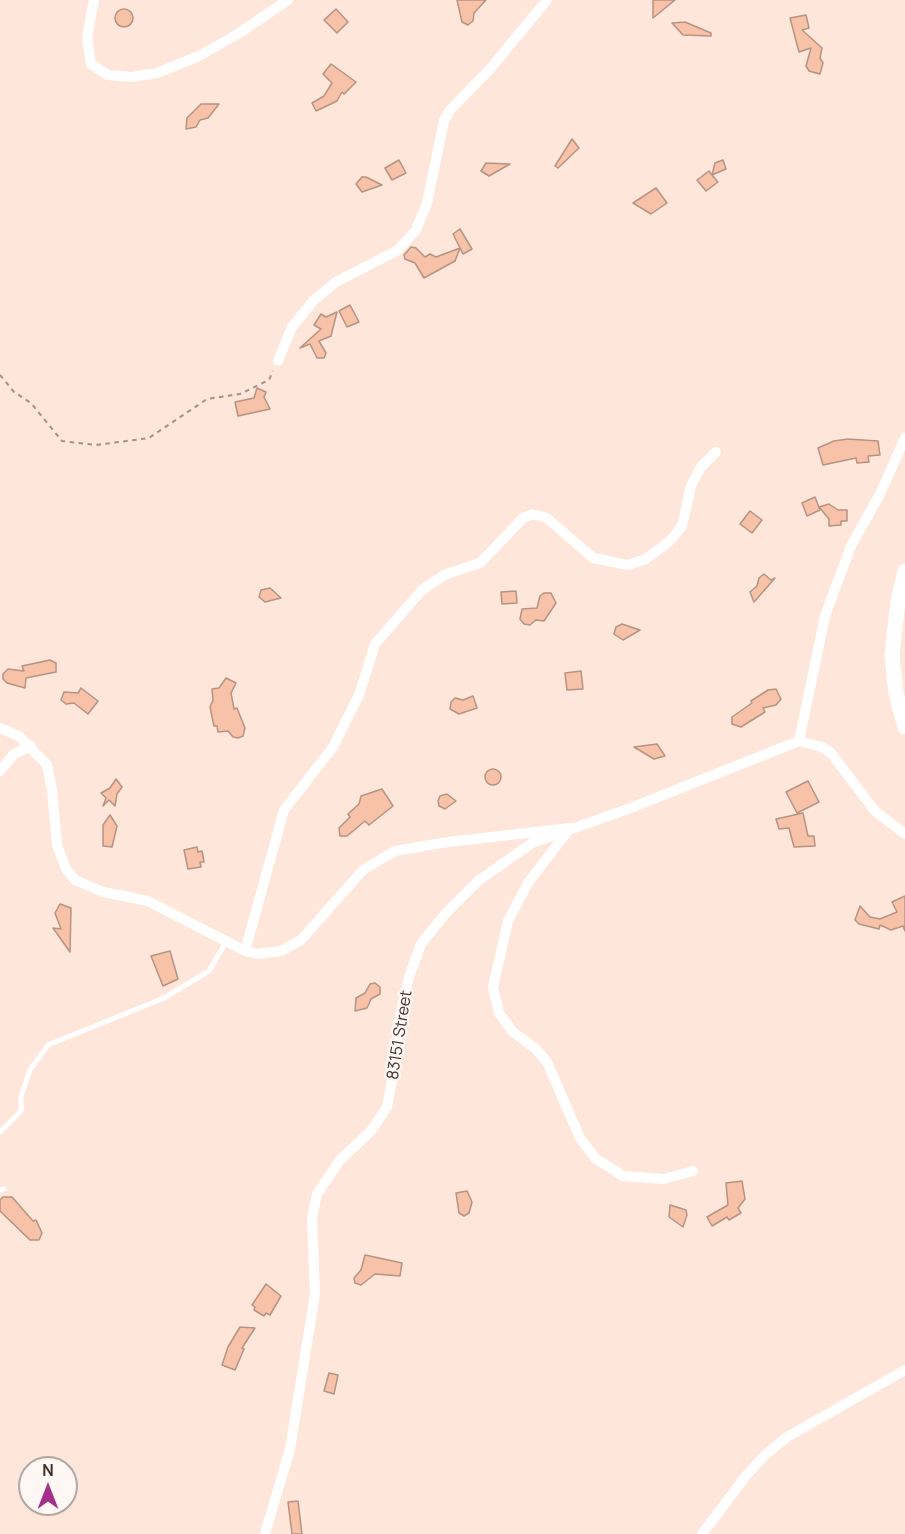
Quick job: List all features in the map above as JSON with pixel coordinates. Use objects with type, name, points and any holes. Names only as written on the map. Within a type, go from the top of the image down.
[{"type":"main road","points":[[905,572],[898,601],[892,655],[896,693],[905,727]]},
{"type":"street","points":[[94,0],[87,37],[91,64],[108,75],[132,77],[157,73],[199,56],[288,0]]},
{"type":"street","points":[[279,361],[292,327],[314,300],[336,282],[398,250],[416,230],[427,202],[444,121],[450,110],[490,69],[547,0]]},
{"type":"street","points":[[905,438],[880,494],[851,546],[825,616],[799,741],[822,747],[831,753],[875,811],[905,834]]},
{"type":"street","points":[[245,951],[284,810],[333,747],[359,695],[375,644],[422,590],[444,575],[480,563],[523,518],[533,514],[547,518],[593,558],[628,565],[646,559],[670,541],[682,526],[696,477],[701,467],[716,452]]},
{"type":"street","points":[[0,728],[19,736],[47,765],[52,790],[57,845],[66,869],[75,880],[103,892],[148,901],[245,951],[265,955],[291,947],[310,931],[363,870],[395,851],[448,842],[570,828]]},
{"type":"street","name":"83151 Street","points":[[267,1531],[290,1449],[315,1294],[314,1206],[317,1194],[331,1171],[371,1131],[387,1107],[402,1009],[409,977],[421,944],[446,913],[500,864],[532,843],[628,809],[799,741]]},
{"type":"street","points":[[0,771],[14,754],[31,746]]},
{"type":"street","points":[[0,752],[14,754]]},
{"type":"street","points":[[570,828],[528,883],[508,921],[493,987],[499,1013],[513,1032],[536,1049],[547,1062],[580,1138],[595,1158],[623,1176],[664,1179],[693,1171]]},
{"type":"street","points":[[702,1534],[764,1456],[787,1437],[905,1370]]},
{"type":"lane","points":[[0,1132],[21,1111],[21,1096],[30,1070],[48,1045],[164,998],[209,971],[227,941]]},
{"type":"path","points":[[0,375],[14,392],[31,403],[62,441],[96,445],[149,438],[207,399],[240,394],[269,380],[279,361]]},
{"type":"building","points":[[457,0],[486,0],[474,13],[473,21],[468,25],[462,22]]},
{"type":"building","points":[[653,0],[675,0],[653,18]]},
{"type":"building","points":[[124,9],[130,12],[133,18],[130,24],[124,27],[118,24],[115,18],[118,12]]},
{"type":"building","points":[[336,9],[348,22],[337,33],[324,20]]},
{"type":"building","points":[[806,15],[809,28],[802,30],[822,48],[820,58],[823,63],[820,74],[809,71],[806,66],[811,48],[799,52],[790,18]]},
{"type":"building","points":[[685,22],[711,33],[711,36],[683,35],[672,23]]},
{"type":"building","points":[[331,64],[356,82],[344,94],[342,92],[337,101],[316,111],[312,103],[324,96],[332,83],[323,74]]},
{"type":"building","points":[[201,104],[219,104],[208,118],[200,120],[196,127],[186,129],[187,118]]},
{"type":"building","points":[[572,139],[579,148],[558,168],[555,166]]},
{"type":"building","points":[[399,160],[406,173],[392,180],[385,168]]},
{"type":"building","points":[[723,160],[726,169],[712,175],[715,163]]},
{"type":"building","points":[[486,163],[510,164],[489,176],[481,171]]},
{"type":"building","points":[[709,171],[718,182],[706,191],[697,180]]},
{"type":"building","points":[[362,177],[382,185],[362,192],[356,184]]},
{"type":"building","points":[[656,188],[667,203],[651,214],[633,203]]},
{"type":"building","points":[[460,229],[472,249],[463,254],[453,234]]},
{"type":"building","points":[[411,247],[416,248],[425,257],[430,254],[436,257],[460,248],[455,261],[424,278],[415,263],[405,259],[404,255]]},
{"type":"building","points":[[350,305],[359,322],[347,327],[339,311]]},
{"type":"building","points":[[337,312],[331,336],[319,341],[326,353],[324,358],[317,358],[310,344],[300,348],[321,329],[314,325],[321,314],[326,317]]},
{"type":"building","points":[[257,388],[266,392],[264,397],[270,409],[238,416],[235,402],[254,398]]},
{"type":"building","points":[[848,439],[878,441],[880,455],[868,456],[869,462],[857,463],[856,458],[823,465],[818,448],[834,441]]},
{"type":"building","points":[[815,497],[820,510],[807,516],[802,503]]},
{"type":"building","points":[[829,504],[838,510],[847,510],[847,521],[841,521],[841,525],[829,526],[829,519],[819,507]]},
{"type":"building","points":[[750,511],[762,520],[752,533],[740,524]]},
{"type":"building","points":[[764,574],[771,580],[775,578],[754,602],[750,592],[757,586],[759,578]]},
{"type":"building","points":[[270,588],[281,598],[265,602],[259,597],[261,590]]},
{"type":"building","points":[[516,591],[517,603],[502,604],[501,592]]},
{"type":"building","points":[[544,593],[551,593],[556,603],[544,621],[536,620],[530,625],[524,624],[520,619],[522,609],[537,608],[540,596]]},
{"type":"building","points":[[622,624],[640,630],[623,640],[614,634],[616,627]]},
{"type":"building","points":[[50,660],[56,663],[56,672],[26,678],[25,688],[7,683],[3,679],[3,674],[8,669],[24,671],[22,666]]},
{"type":"building","points":[[581,671],[583,689],[567,690],[565,673]]},
{"type":"building","points":[[226,678],[236,683],[231,693],[234,709],[237,708],[245,728],[243,736],[238,738],[233,737],[228,731],[218,732],[217,726],[214,726],[210,707],[213,700],[212,689],[219,688]]},
{"type":"building","points":[[81,688],[98,701],[88,714],[74,703],[66,704],[61,700],[64,692],[78,693]]},
{"type":"building","points":[[776,689],[781,699],[776,705],[763,708],[765,712],[741,727],[732,724],[732,717],[752,703],[751,701],[768,690]]},
{"type":"building","points":[[473,696],[477,708],[459,714],[450,709],[451,702],[455,698],[463,700]]},
{"type":"building","points":[[657,744],[665,756],[654,759],[634,747]]},
{"type":"building","points":[[490,769],[496,769],[501,777],[499,783],[490,785],[485,780],[485,774]]},
{"type":"building","points":[[116,779],[122,787],[117,794],[115,806],[109,800],[103,806],[106,798],[101,793],[110,788]]},
{"type":"building","points":[[808,781],[819,802],[797,813],[786,792]]},
{"type":"building","points":[[382,789],[393,806],[369,825],[365,821],[347,836],[340,836],[339,828],[350,817],[348,814],[359,804],[361,796]]},
{"type":"building","points":[[447,794],[456,801],[445,809],[439,806],[438,801],[440,796]]},
{"type":"building","points":[[803,813],[808,836],[814,836],[815,846],[794,847],[789,828],[779,829],[776,819]]},
{"type":"building","points":[[110,815],[117,826],[112,847],[103,846],[103,825]]},
{"type":"building","points":[[197,847],[198,852],[202,851],[204,862],[200,862],[201,867],[188,869],[184,850]]},
{"type":"building","points":[[905,896],[905,931],[903,926],[891,930],[880,925],[879,929],[859,924],[855,920],[860,906],[870,917],[880,919],[897,912],[892,902]]},
{"type":"building","points":[[60,904],[71,908],[70,952],[53,928],[61,929],[55,913]]},
{"type":"building","points":[[170,951],[178,979],[163,986],[151,956]]},
{"type":"building","points":[[375,983],[380,987],[380,994],[371,999],[367,1008],[355,1011],[356,998],[365,993],[370,984]]},
{"type":"building","points":[[742,1181],[745,1199],[738,1208],[741,1213],[729,1220],[727,1217],[712,1226],[707,1217],[728,1205],[726,1183]]},
{"type":"building","points":[[467,1191],[472,1202],[469,1213],[464,1216],[459,1213],[456,1193]]},
{"type":"building","points":[[3,1197],[12,1197],[33,1221],[36,1220],[42,1233],[39,1240],[30,1240],[0,1211],[0,1200]]},
{"type":"building","points":[[670,1205],[686,1210],[687,1215],[683,1227],[669,1217]]},
{"type":"building","points":[[365,1255],[402,1263],[400,1276],[375,1274],[361,1285],[355,1283],[354,1278],[361,1270]]},
{"type":"building","points":[[266,1284],[281,1296],[270,1315],[266,1313],[264,1316],[254,1310],[255,1307],[252,1305]]},
{"type":"building","points":[[240,1327],[255,1328],[242,1348],[244,1349],[235,1370],[222,1365],[228,1347]]},
{"type":"building","points":[[329,1373],[338,1375],[334,1394],[324,1391]]},
{"type":"building","points":[[298,1501],[302,1534],[292,1534],[288,1502]]}]
